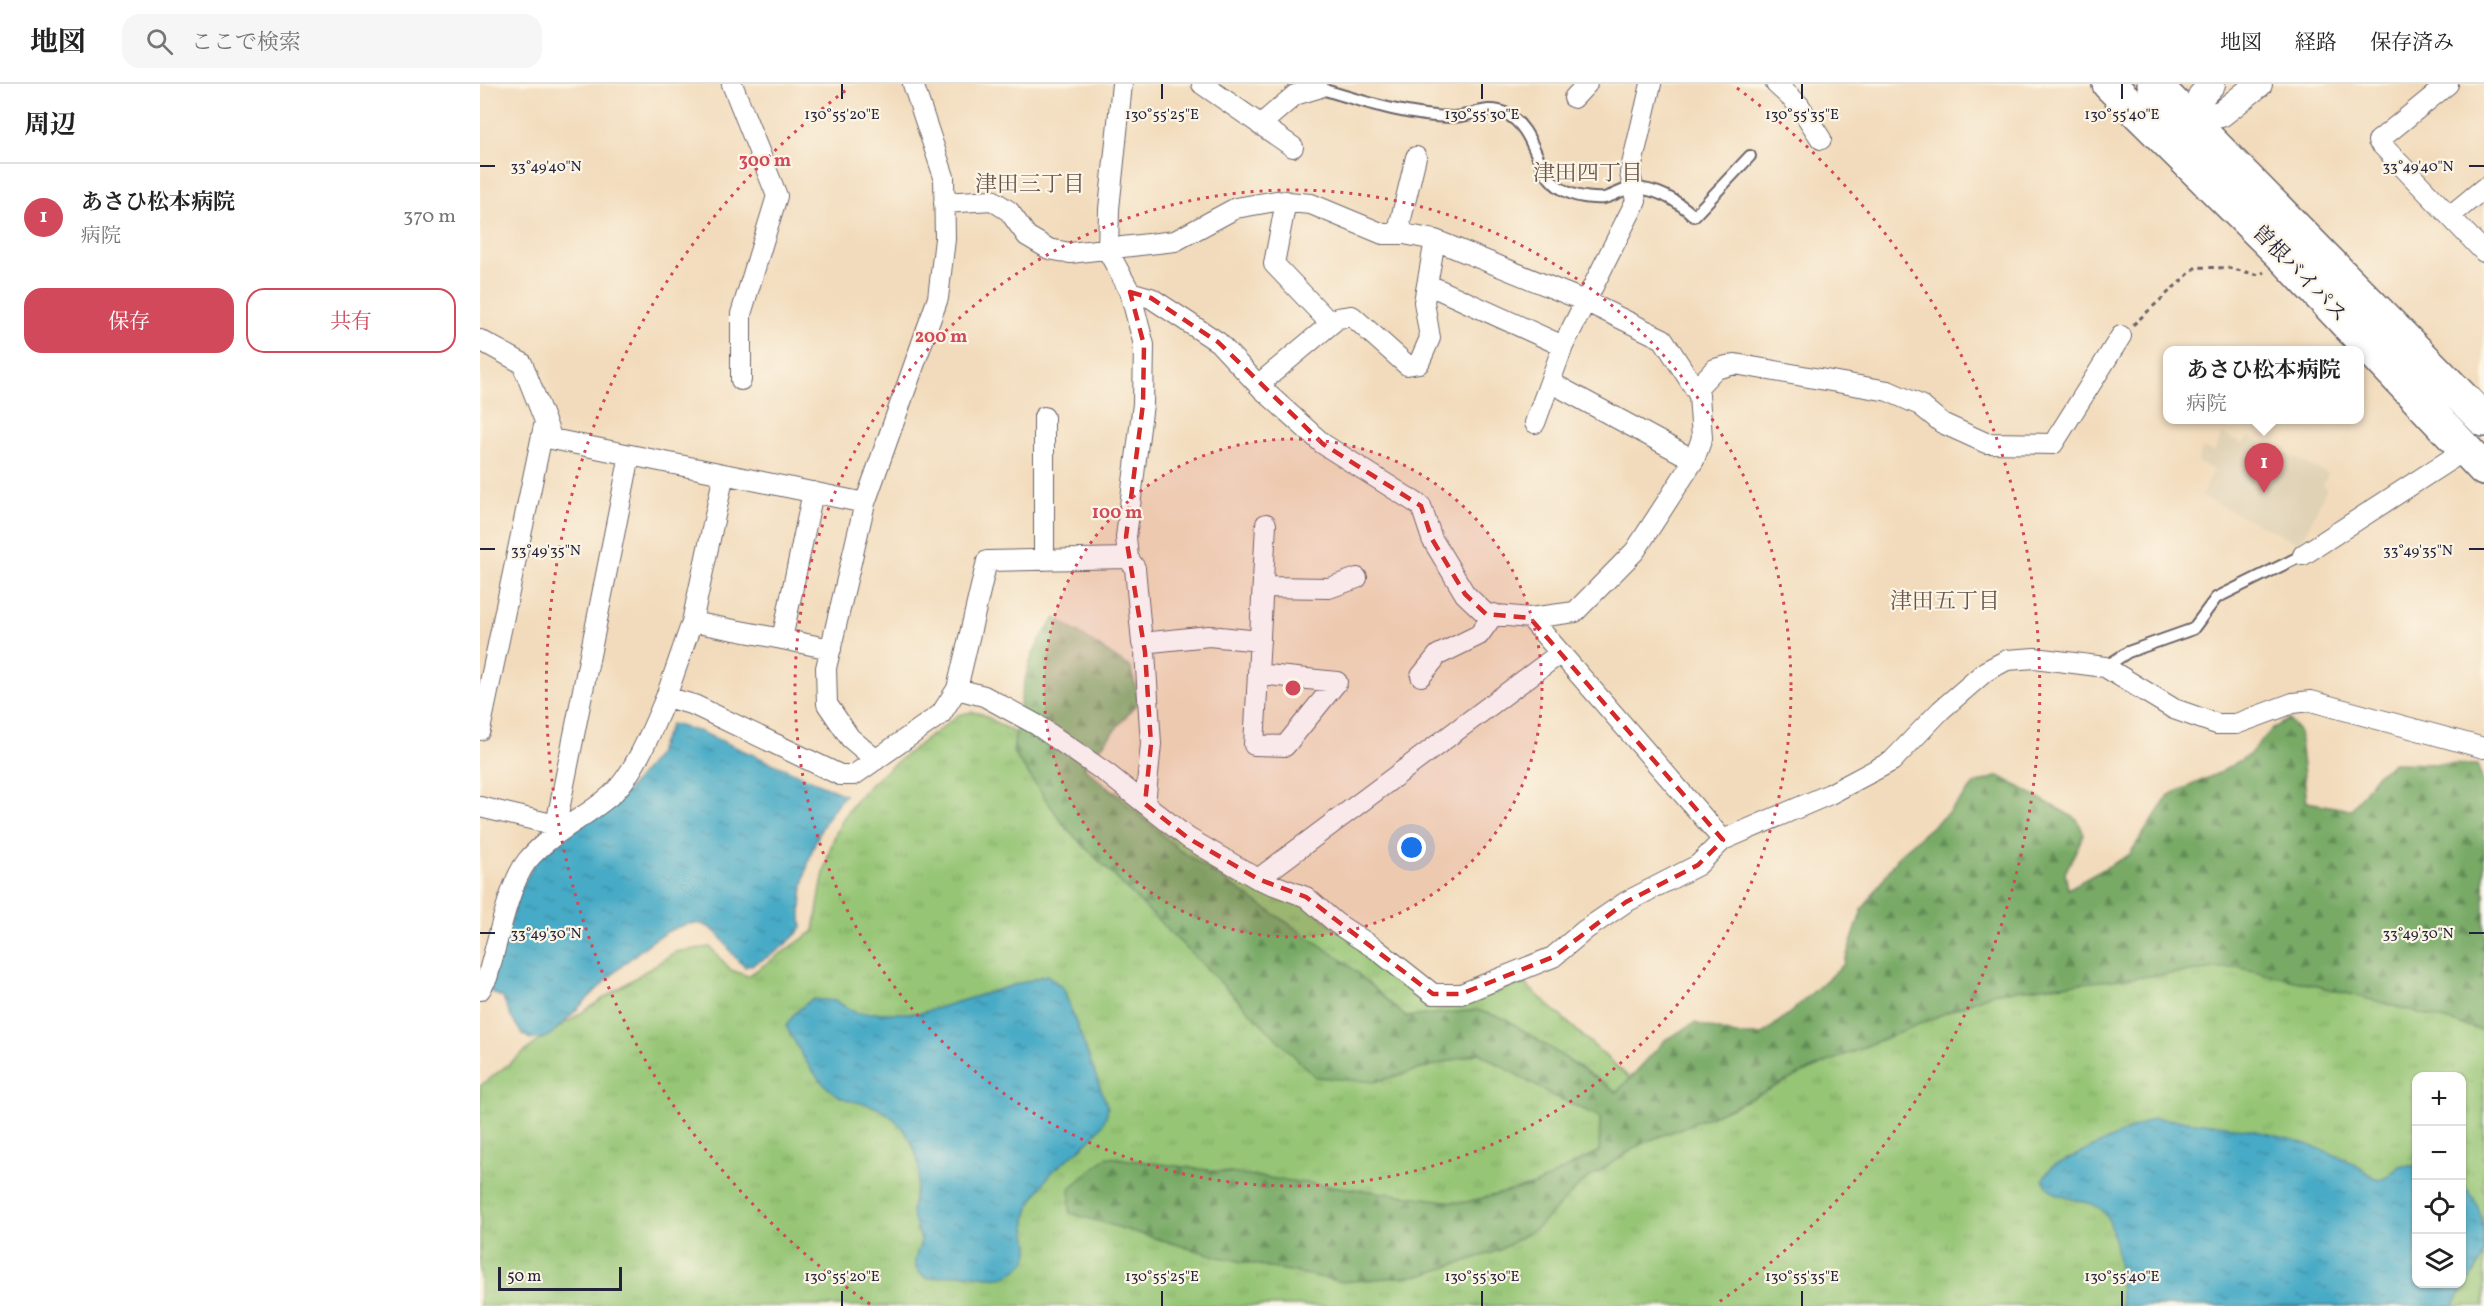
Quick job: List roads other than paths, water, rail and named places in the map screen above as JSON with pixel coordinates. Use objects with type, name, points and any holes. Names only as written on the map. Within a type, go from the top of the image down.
[{"type":"highway","points":[[2155,84],[2190,120],[2191,146],[2198,166],[2219,172]]},
{"type":"highway","points":[[2118,94],[2154,118],[2190,120]]},
{"type":"highway","name":"曽根バイパス","points":[[2118,94],[2219,172],[2484,420]]},
{"type":"highway","name":"曽根バイパス","points":[[2219,172],[2284,257],[2475,460]]},
{"type":"street","points":[[732,84],[777,196],[741,314],[741,380]]},
{"type":"street","points":[[876,760],[850,738],[827,704],[826,668],[865,503],[938,298],[945,239],[944,177],[913,84]]},
{"type":"street","points":[[1122,84],[1109,209],[1108,251],[1130,292],[1144,345],[1143,404],[1126,537],[1128,558],[1135,568],[1142,643],[1145,652],[1151,744],[1145,804]]},
{"type":"street","points":[[1202,84],[1293,147]]},
{"type":"street","points":[[1536,423],[1563,346],[1636,201],[1632,165],[1652,84]]},
{"type":"street","points":[[1776,84],[1799,105],[1821,139]]},
{"type":"street","points":[[2155,84],[2178,93],[2199,92],[2210,85]]},
{"type":"street","points":[[2210,85],[2200,96],[2190,120],[2214,117],[2259,84]]},
{"type":"street","points":[[2448,84],[2378,141],[2484,252]]},
{"type":"street","points":[[1260,125],[1295,95],[1318,88]]},
{"type":"street","points":[[2219,172],[2225,150],[2223,130],[2229,108]]},
{"type":"street","points":[[1404,234],[1400,223],[1416,157]]},
{"type":"street","points":[[2450,216],[2484,188]]},
{"type":"street","points":[[944,202],[992,200],[1009,211],[1027,236],[1049,249],[1070,253],[1108,251],[1175,241],[1236,208],[1286,201],[1311,204],[1383,234],[1404,234],[1436,240],[1587,302],[1663,339],[1699,395],[1702,438],[1695,460],[1635,551],[1575,612],[1530,618],[1486,614],[1465,594],[1432,538],[1420,506],[1323,444],[1258,385],[1218,342],[1151,298],[1130,292]]},
{"type":"street","points":[[1286,201],[1274,264],[1331,324]]},
{"type":"street","points":[[1258,385],[1338,318],[1352,316],[1407,365],[1419,363],[1430,338],[1424,302],[1436,240]]},
{"type":"street","points":[[1429,285],[1563,346]]},
{"type":"street","points":[[1696,390],[1714,369],[1735,364],[1888,391],[1920,405],[1942,423],[1986,443],[2053,444],[2121,336]]},
{"type":"street","points":[[480,340],[522,363],[552,439],[865,503]]},
{"type":"street","points":[[1550,382],[1695,460]]},
{"type":"street","points":[[1044,417],[1044,560]]},
{"type":"street","points":[[480,730],[545,421]]},
{"type":"street","points":[[555,830],[630,455]]},
{"type":"street","points":[[2303,555],[2475,460]]},
{"type":"street","points":[[480,990],[487,978],[517,877],[527,861],[555,830],[612,795],[644,747],[666,696],[692,622],[724,474]]},
{"type":"street","points":[[782,639],[813,492]]},
{"type":"street","points":[[1258,674],[1337,682],[1285,746],[1254,745],[1266,524]]},
{"type":"street","points":[[666,696],[694,705],[840,775],[854,775],[941,714],[957,689],[987,561],[1128,558]]},
{"type":"street","points":[[1264,587],[1329,588],[1357,578]]},
{"type":"street","points":[[1421,676],[1438,655],[1479,636],[1494,615]]},
{"type":"street","points":[[1530,618],[1723,840]]},
{"type":"street","points":[[692,622],[831,649]]},
{"type":"street","points":[[1142,643],[1209,636],[1260,641]]},
{"type":"street","points":[[1258,879],[1559,654]]},
{"type":"street","points":[[957,689],[984,696],[1037,725],[1188,838],[1258,879],[1306,897],[1336,923],[1376,949],[1433,994],[1447,996],[1461,994],[1553,957],[1585,930],[1626,902],[1698,865],[1723,840],[1830,794],[1892,761],[1950,702],[1986,671],[2007,660],[2035,658],[2105,667],[2174,709],[2217,724],[2236,724],[2293,703],[2311,701],[2484,748]]},
{"type":"street","points":[[480,807],[555,830]]},
{"type":"lane","points":[[1318,88],[1396,111],[1454,117],[1478,110],[1504,112],[1522,127],[1533,143],[1550,183],[1564,191],[1575,195],[1603,198],[1633,188],[1675,199],[1694,216],[1750,156]]},
{"type":"lane","points":[[2105,667],[2128,652],[2193,629],[2216,598],[2303,555]]},
{"type":"water","points":[[671,724],[701,732],[845,795],[824,823],[810,857],[802,893],[802,928],[776,952],[745,967],[711,928],[704,925],[686,924],[666,932],[622,965],[550,1035],[541,1039],[531,1039],[522,1034],[503,998],[488,990],[521,889],[535,861],[628,790],[655,758]]},
{"type":"water","points":[[1047,975],[1063,988],[1108,1108],[1104,1121],[1089,1141],[1049,1176],[1034,1198],[1026,1220],[1029,1254],[1021,1266],[1001,1277],[964,1274],[927,1278],[916,1270],[915,1265],[921,1239],[912,1209],[919,1168],[908,1136],[886,1113],[872,1106],[841,1097],[820,1081],[807,1064],[786,1026],[795,1013],[812,999],[836,1001],[856,1013],[921,1013]]},
{"type":"water","points":[[2154,1118],[2228,1126],[2300,1142],[2350,1162],[2378,1180],[2388,1177],[2399,1166],[2412,1166],[2412,1288],[2465,1288],[2453,1306],[2121,1306],[2115,1242],[2108,1218],[2097,1206],[2063,1196],[2048,1187],[2043,1179],[2051,1167]]},
{"type":"water","points":[[2466,1188],[2478,1206],[2482,1224],[2484,1253],[2466,1286]]},
{"type":"place","name":"あさひ松本病院","points":[[2264,493]]},
{"type":"district","name":"津田四丁目","points":[[1588,174]]},
{"type":"district","name":"津田三丁目","points":[[1030,185]]},
{"type":"district","name":"津田五丁目","points":[[1945,602]]}]
